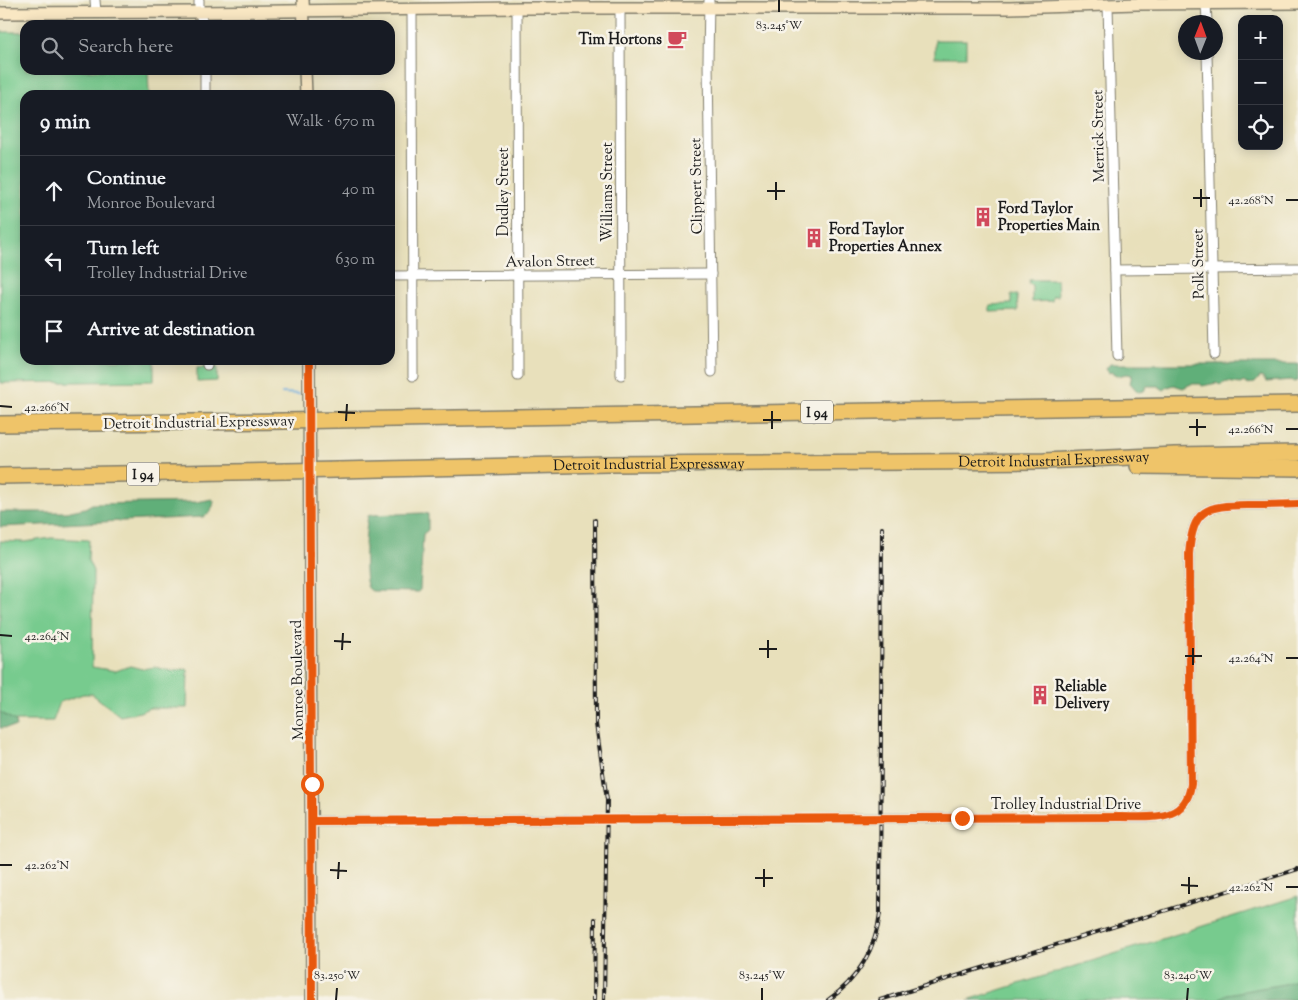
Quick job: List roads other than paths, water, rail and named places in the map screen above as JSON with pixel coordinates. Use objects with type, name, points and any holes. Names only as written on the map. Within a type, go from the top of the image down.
[{"type":"highway","points":[[1188,406],[1272,396],[1298,395]]},
{"type":"highway","name":"Detroit Industrial Expressway","points":[[0,424],[1298,404]]},
{"type":"highway","name":"Detroit Industrial Expressway","points":[[0,476],[618,464],[1044,461],[1298,452]]},
{"type":"highway","points":[[1044,461],[1133,466],[1298,468]]},
{"type":"main road","points":[[0,13],[95,6],[199,12],[303,5],[404,6],[503,4],[517,8],[604,4],[620,9],[709,4],[1108,5],[1137,2],[1206,4],[1240,2],[1298,3]]},
{"type":"main road","points":[[303,5],[304,20]]},
{"type":"main road","points":[[305,75],[306,90]]},
{"type":"main road","name":"Monroe Boulevard","points":[[309,365],[312,1000]]},
{"type":"street","points":[[199,0],[199,12],[202,20]]},
{"type":"street","name":"Clippert Street","points":[[709,4],[712,372]]},
{"type":"street","points":[[1206,4],[1207,15]]},
{"type":"street","name":"Merrick Street","points":[[1108,5],[1117,356]]},
{"type":"street","points":[[404,6],[413,276],[413,376]]},
{"type":"street","name":"Dudley Street","points":[[517,8],[518,376]]},
{"type":"street","name":"Williams Street","points":[[620,9],[621,375]]},
{"type":"street","name":"Polk Street","points":[[1207,60],[1214,354]]},
{"type":"street","points":[[205,75],[205,90]]},
{"type":"street","points":[[1115,270],[1298,268]]},
{"type":"street","name":"Avalon Street","points":[[395,276],[711,274]]},
{"type":"street","name":"Trolley Industrial Drive","points":[[312,821],[1156,817],[1167,815],[1180,809],[1190,790],[1189,554],[1195,525],[1203,514],[1214,507],[1298,504]]},
{"type":"waterway","points":[[282,393],[299,394]]},
{"type":"railway","points":[[595,520],[596,724],[607,800],[604,1000]]},
{"type":"railway","points":[[828,1000],[848,983],[864,962],[874,939],[880,913],[882,528]]},
{"type":"railway","points":[[880,1000],[1298,869]]},
{"type":"railway","points":[[594,1000],[595,919]]},
{"type":"place","name":"Tim Hortons","points":[[677,39]]},
{"type":"place","name":"Ford Taylor Properties Main","points":[[983,217]]},
{"type":"place","name":"Ford Taylor Properties Annex","points":[[814,238]]},
{"type":"place","name":"Reliable Delivery","points":[[1040,695]]}]
